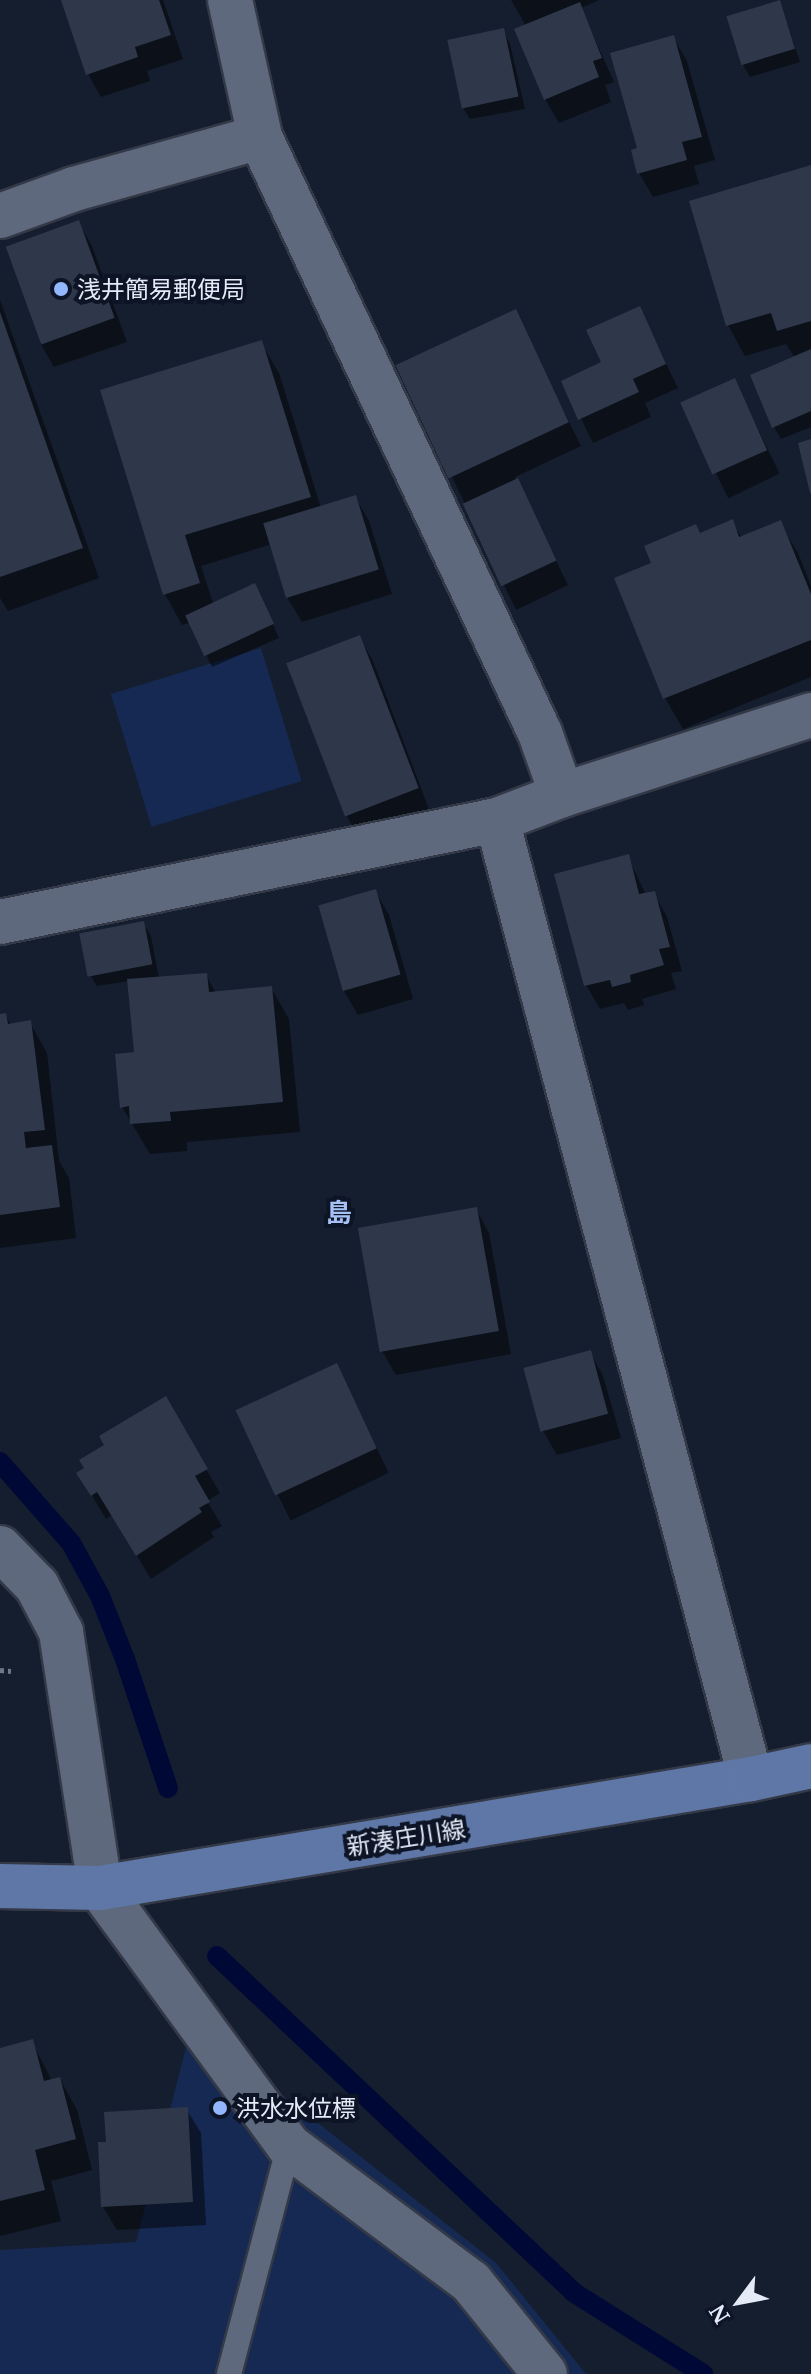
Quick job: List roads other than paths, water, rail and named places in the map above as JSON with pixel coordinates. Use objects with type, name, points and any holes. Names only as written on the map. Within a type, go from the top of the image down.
[{"type":"main road","name":"新湊庄川線","points":[[0,1886],[100,1888],[751,1779],[811,1766]]},
{"type":"street","points":[[230,0],[260,137],[540,733],[562,795]]},
{"type":"street","points":[[0,216],[74,189],[260,137]]},
{"type":"street","points":[[0,922],[497,820],[562,795],[811,715]]},
{"type":"street","points":[[497,820],[751,1779]]},
{"type":"street","points":[[0,1548],[37,1586],[61,1632],[100,1888],[289,2146],[471,2282],[545,2374]]},
{"type":"lane","points":[[229,2374],[289,2146]]},
{"type":"waterway","points":[[0,1462],[71,1543],[100,1596],[125,1659],[168,1788]]},
{"type":"waterway","points":[[217,1956],[573,2292],[703,2374]]},
{"type":"place","name":"浅井簡易郵便局","points":[[61,289]]},
{"type":"place","name":"洪水水位標","points":[[220,2108]]},
{"type":"district","name":"島","points":[[339,1213]]}]
